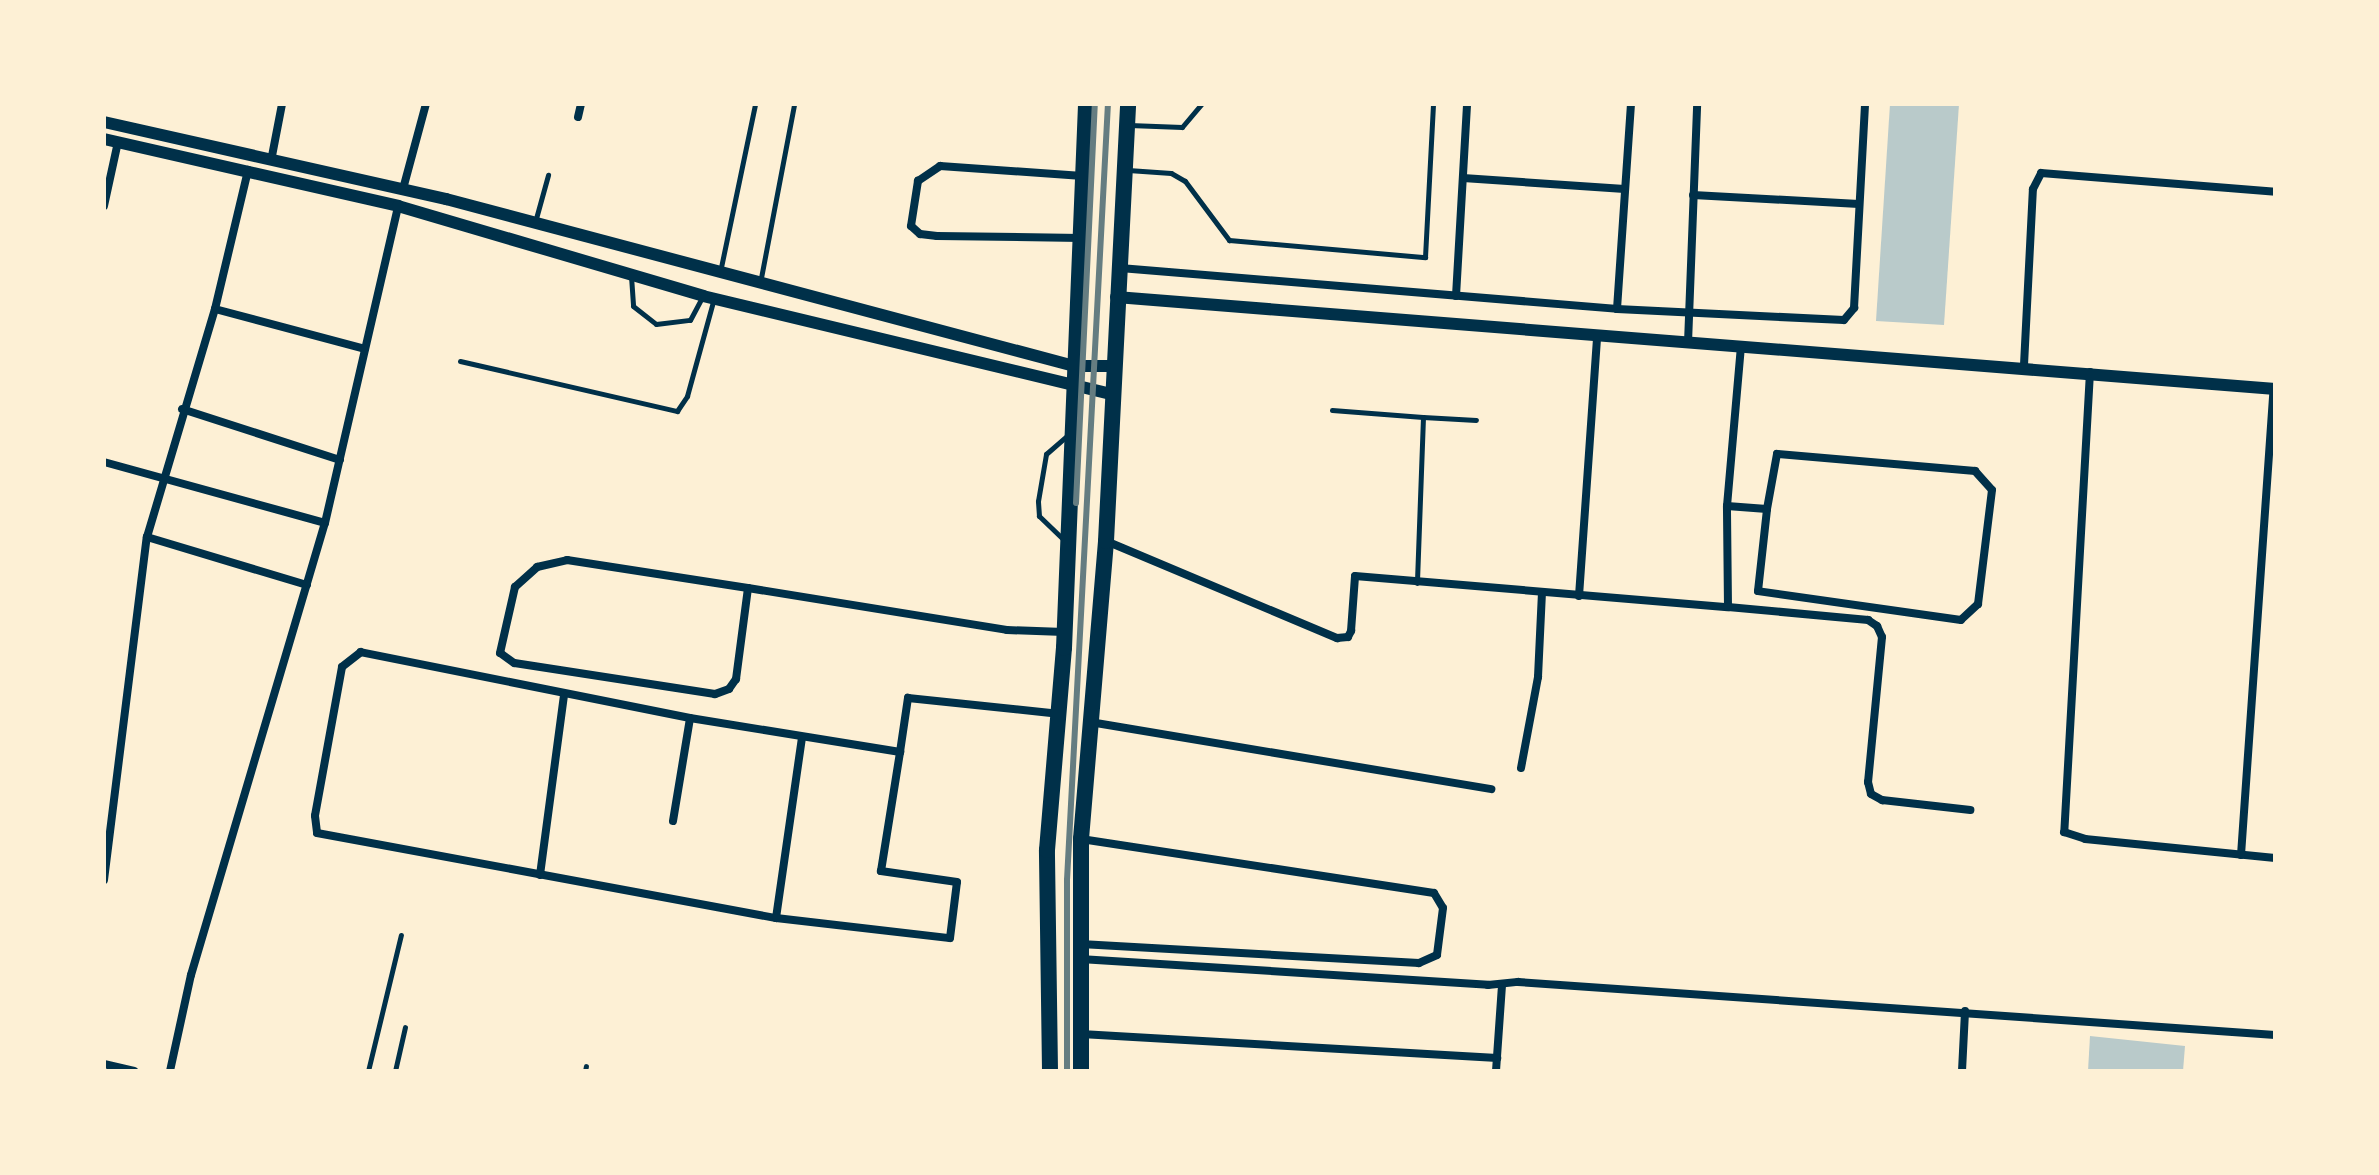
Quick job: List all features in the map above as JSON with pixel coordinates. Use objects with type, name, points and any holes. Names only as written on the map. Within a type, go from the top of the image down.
[{"type":"main road","points":[[1050,1071],[1047,850],[1060,714],[1086,104]]},
{"type":"main road","points":[[1081,1071],[1081,839],[1106,541],[1110,394],[1128,104]]},
{"type":"street","points":[[272,156],[282,104]]},
{"type":"street","points":[[403,189],[426,104]]},
{"type":"street","points":[[578,117],[581,104]]},
{"type":"street","points":[[1456,296],[1467,104]]},
{"type":"street","points":[[1617,309],[1631,104]]},
{"type":"street","points":[[1688,343],[1697,104]]},
{"type":"street","points":[[1120,268],[1617,309],[1847,319],[1854,308],[1865,104]]},
{"type":"street","points":[[104,122],[272,156],[1074,366],[1112,366]]},
{"type":"street","points":[[104,139],[398,206],[708,297],[1110,394]]},
{"type":"street","points":[[104,206],[118,142]]},
{"type":"street","points":[[1081,238],[937,236],[920,234],[911,226],[918,181],[940,166],[1083,176]]},
{"type":"street","points":[[104,880],[147,537],[182,409],[215,309],[248,170]]},
{"type":"street","points":[[2024,365],[2033,189],[2041,173],[2275,192]]},
{"type":"street","points":[[1463,178],[1625,189]]},
{"type":"street","points":[[1693,195],[1859,204]]},
{"type":"street","points":[[170,1071],[191,975],[325,523],[398,206]]},
{"type":"street","points":[[1116,297],[1597,337],[2024,365],[2274,388],[2241,855]]},
{"type":"street","points":[[215,309],[365,349]]},
{"type":"street","points":[[1579,596],[1597,337]]},
{"type":"street","points":[[1728,607],[1727,506],[1741,346]]},
{"type":"street","points":[[2090,372],[2063,813],[2068,836],[2275,858]]},
{"type":"street","points":[[182,409],[340,460]]},
{"type":"street","points":[[1777,454],[1984,475],[1992,490],[1978,604],[1961,620],[1758,591],[1767,509],[1777,454]]},
{"type":"street","points":[[104,462],[163,475],[325,523]]},
{"type":"street","points":[[1727,506],[1767,509]]},
{"type":"street","points":[[147,537],[307,585]]},
{"type":"street","points":[[1106,541],[1337,638],[1348,637],[1351,631],[1355,576],[1417,584],[1868,620],[1877,626],[1882,637],[1868,782],[1871,794],[1882,800],[1970,810]]},
{"type":"street","points":[[748,588],[736,679],[729,689],[715,694],[514,663],[500,653],[515,587],[537,567],[558,561],[748,588],[1007,630],[1064,632]]},
{"type":"street","points":[[1521,768],[1538,677],[1542,592]]},
{"type":"street","points":[[900,752],[802,738],[564,695],[361,652],[353,655],[342,667],[315,816],[317,833],[336,841],[776,918],[950,938],[957,882],[881,871],[900,752],[908,698],[1060,714]]},
{"type":"street","points":[[540,875],[564,695]]},
{"type":"street","points":[[673,821],[690,718]]},
{"type":"street","points":[[1090,722],[1491,789]]},
{"type":"street","points":[[776,918],[802,738]]},
{"type":"street","points":[[1080,951],[1419,963],[1437,955],[1443,908],[1434,893],[1081,839]]},
{"type":"street","points":[[1080,951],[1488,985],[1965,1011],[2275,1035]]},
{"type":"street","points":[[1496,1071],[1502,985]]},
{"type":"street","points":[[1962,1071],[1965,1011]]},
{"type":"street","points":[[1081,1034],[1497,1058]]},
{"type":"street","points":[[104,1064],[134,1071]]},
{"type":"lane","points":[[720,273],[755,104]]},
{"type":"lane","points":[[760,284],[794,104]]},
{"type":"lane","points":[[1128,125],[1182,127],[1201,104]]},
{"type":"lane","points":[[1125,170],[1171,173],[1185,181],[1229,240],[1425,257],[1433,104]]},
{"type":"lane","points":[[535,223],[548,175]]},
{"type":"lane","points":[[632,274],[633,306],[656,324],[690,320],[708,297]]},
{"type":"lane","points":[[460,361],[677,411],[687,396],[708,297]]},
{"type":"lane","points":[[1332,410],[1476,420]]},
{"type":"lane","points":[[1417,584],[1423,417]]},
{"type":"lane","points":[[1067,544],[1039,516],[1038,501],[1046,454],[1072,434]]},
{"type":"lane","points":[[368,1071],[401,935]]},
{"type":"lane","points":[[395,1071],[405,1027]]},
{"type":"shaded area","points":[[1890,104],[1959,104],[1944,325],[1876,321]]},
{"type":"shaded area","points":[[2090,1036],[2185,1046],[2183,1071],[2088,1071]]},
{"type":"railway","points":[[1076,503],[1095,104]]},
{"type":"railway","points":[[1067,1071],[1067,880],[1108,104]]}]
